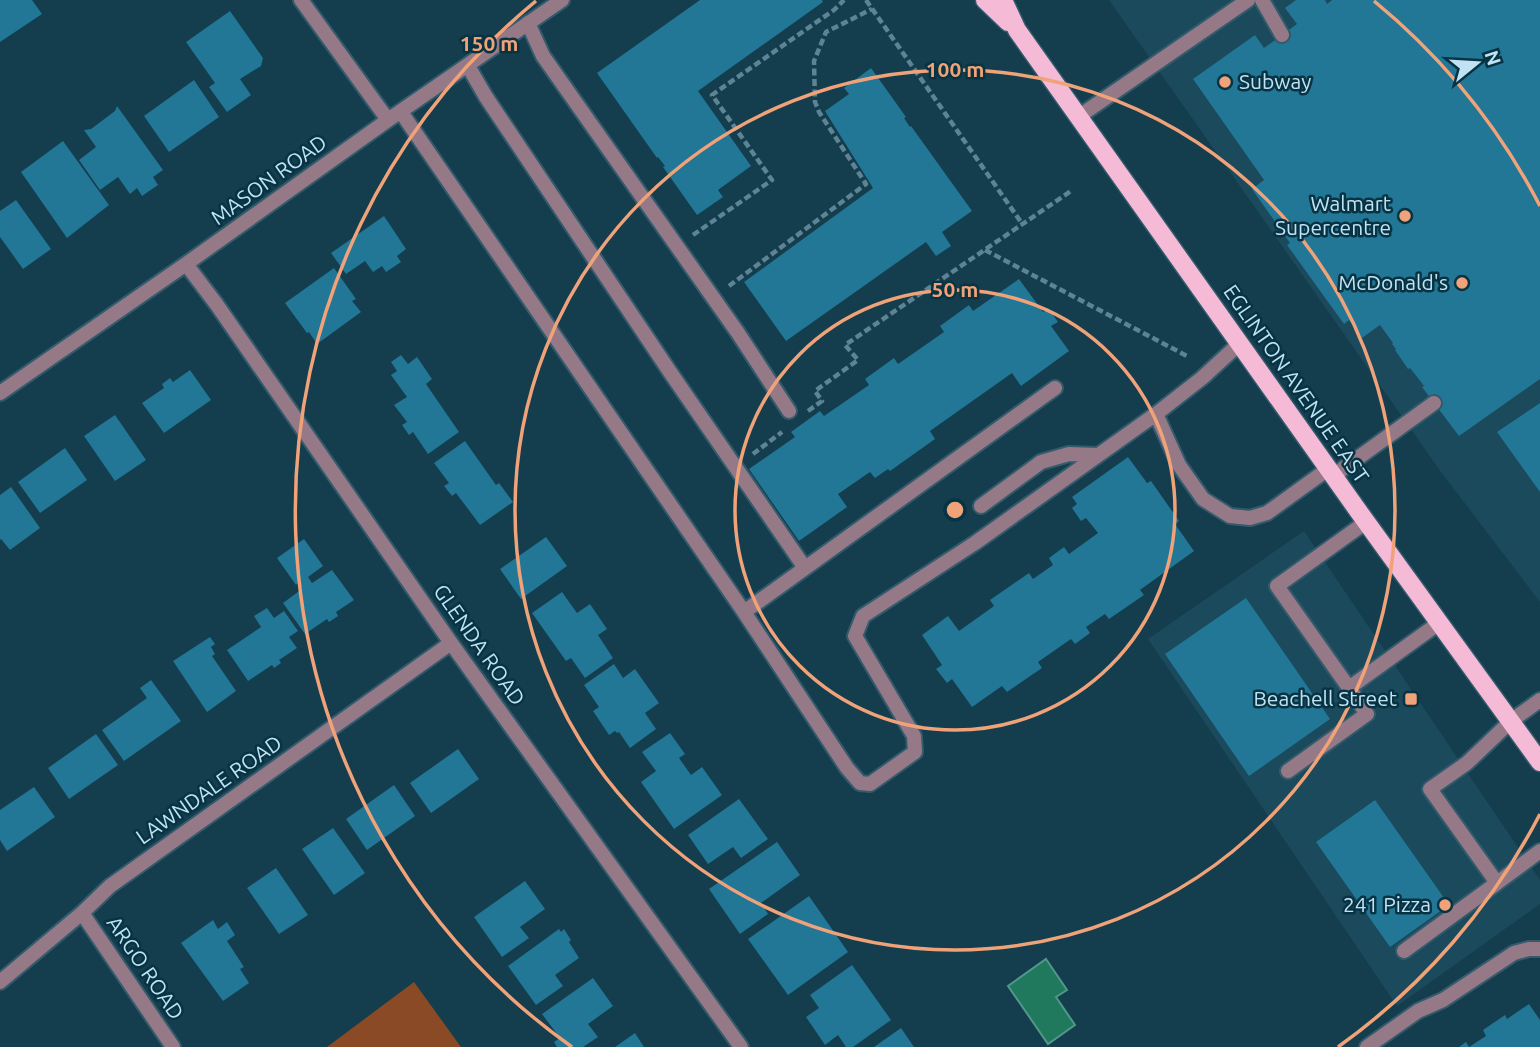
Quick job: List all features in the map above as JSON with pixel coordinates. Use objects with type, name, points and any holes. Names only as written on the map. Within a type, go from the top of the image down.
[{"type":"main road","name":"EGLINTON AVENUE EAST","points":[[985,0],[1017,30]]},
{"type":"main road","name":"EGLINTON AVENUE EAST","points":[[1003,0],[1017,30],[1078,117],[1540,762]]},
{"type":"street","points":[[302,0],[388,120]]},
{"type":"street","name":"MASON ROAD","points":[[0,393],[562,0]]},
{"type":"street","points":[[1078,117],[1248,0]]},
{"type":"street","points":[[1262,0],[1282,35]]},
{"type":"street","points":[[528,23],[543,56],[713,298],[793,418]]},
{"type":"street","points":[[468,66],[670,373],[805,568]]},
{"type":"street","points":[[401,112],[744,612],[847,768],[860,783],[870,784],[915,752],[914,736],[855,636],[863,616],[975,543],[1156,414],[1240,344]]},
{"type":"street","name":"GLENDA ROAD","points":[[186,264],[451,643],[741,1047]]},
{"type":"street","points":[[744,612],[1055,388]]},
{"type":"street","points":[[1156,414],[1179,465],[1203,499],[1230,516],[1250,518],[1267,513],[1331,473],[1434,402]]},
{"type":"street","points":[[981,506],[1041,462],[1069,454],[1098,455]]},
{"type":"street","points":[[1288,771],[1367,714],[1277,586],[1366,522]]},
{"type":"street","points":[[1349,688],[1439,623]]},
{"type":"street","name":"LAWNDALE ROAD","points":[[0,982],[110,886],[451,643]]},
{"type":"street","points":[[1497,883],[1430,789],[1467,763],[1511,721],[1540,700]]},
{"type":"street","points":[[1404,951],[1540,851]]},
{"type":"street","name":"ARGO ROAD","points":[[82,913],[173,1047]]},
{"type":"street","points":[[1367,1047],[1418,1011],[1443,1000],[1514,953],[1540,949]]},
{"type":"path","points":[[677,247],[772,180],[712,95],[834,10],[844,0]]},
{"type":"path","points":[[866,0],[1023,225]]},
{"type":"path","points":[[713,298],[866,184],[819,112],[815,102],[814,61],[826,32],[872,9]]},
{"type":"path","points":[[736,467],[793,418],[822,401],[815,391],[859,360],[845,345],[1070,191]]},
{"type":"path","points":[[985,250],[1187,356]]},
{"type":"shaded area","name":"Walmart Supercentre","points":[[1109,0],[1540,0],[1540,602],[1441,472]]},
{"type":"shaded area","points":[[1304,531],[1540,880],[1540,904],[1397,1006],[1148,639]]},
{"type":"shaded area","points":[[1046,959],[1067,990],[1056,997],[1075,1025],[1048,1044],[1008,986]]},
{"type":"shaded area","points":[[414,982],[461,1047],[327,1047]]},
{"type":"building","points":[[0,0],[32,0],[42,14],[0,42]]},
{"type":"building","points":[[700,0],[823,2],[698,91],[751,166],[718,190],[723,197],[697,215],[597,73]]},
{"type":"building","name":"Walmart Supercentre","points":[[1296,0],[1325,0],[1327,4],[1332,0],[1540,0],[1540,379],[1459,436],[1422,387],[1424,386],[1410,368],[1408,369],[1380,325],[1362,338],[1349,320],[1344,324],[1287,245],[1290,243],[1252,189],[1264,180],[1193,79],[1255,35],[1264,48],[1297,24],[1285,8]]},
{"type":"building","points":[[230,11],[263,58],[261,66],[240,79],[251,95],[227,112],[209,87],[215,83],[186,42]]},
{"type":"building","points":[[871,68],[906,117],[904,118],[910,127],[972,211],[942,232],[951,246],[936,256],[926,242],[786,341],[744,282],[873,188],[825,111],[849,94],[844,88]]},
{"type":"building","points":[[194,80],[219,117],[169,152],[144,116]]},
{"type":"building","points":[[117,106],[163,170],[153,177],[158,185],[142,196],[137,188],[130,194],[118,177],[100,190],[79,160],[96,147],[84,130],[91,129],[115,111]]},
{"type":"building","points":[[63,141],[109,205],[67,238],[21,172]]},
{"type":"building","points":[[16,200],[51,249],[23,269],[0,237],[0,211]]},
{"type":"building","points":[[384,216],[406,249],[397,256],[401,262],[386,272],[382,266],[373,272],[365,261],[346,274],[331,253]]},
{"type":"building","points":[[334,268],[356,299],[352,301],[361,312],[317,344],[285,303]]},
{"type":"building","points":[[1019,279],[1043,312],[1048,308],[1058,322],[1051,326],[1069,351],[1021,386],[1012,373],[930,431],[935,439],[890,471],[888,469],[875,478],[870,472],[838,494],[847,507],[799,541],[749,469],[795,437],[791,432],[820,411],[824,416],[869,385],[865,379],[894,358],[898,364],[944,332],[940,326],[969,305],[973,311]]},
{"type":"building","points":[[401,355],[408,364],[417,357],[432,379],[426,384],[459,432],[428,454],[413,432],[409,435],[402,425],[407,422],[394,405],[407,397],[391,375],[397,371],[391,362]]},
{"type":"building","points":[[190,370],[211,400],[164,433],[142,403],[164,388],[162,384],[170,378],[173,382]]},
{"type":"building","points":[[1540,403],[1540,492],[1497,432]]},
{"type":"building","points":[[115,415],[146,460],[115,481],[84,436]]},
{"type":"building","points":[[465,441],[496,485],[499,483],[513,502],[480,525],[456,493],[452,496],[444,486],[449,483],[434,463]]},
{"type":"building","points":[[65,448],[87,480],[40,513],[18,482]]},
{"type":"building","points":[[1128,457],[1147,483],[1151,481],[1179,521],[1175,524],[1194,551],[1140,590],[1144,595],[1109,619],[1105,614],[1086,627],[1090,633],[1075,644],[1071,639],[1038,662],[1042,668],[1007,692],[1002,686],[972,707],[952,679],[947,683],[936,669],[942,665],[922,635],[948,616],[959,631],[994,606],[990,600],[1029,573],[1033,579],[1053,565],[1049,558],[1064,547],[1069,554],[1098,533],[1086,518],[1081,521],[1072,508],[1077,504],[1072,497]]},
{"type":"building","points":[[11,487],[40,528],[10,550],[0,540],[0,495]]},
{"type":"building","points":[[546,537],[567,566],[521,599],[500,569]]},
{"type":"building","points":[[304,539],[323,566],[308,577],[312,583],[332,570],[354,600],[336,612],[338,616],[329,622],[327,619],[305,634],[283,603],[302,589],[298,583],[296,585],[277,558]]},
{"type":"building","points":[[562,592],[577,613],[590,604],[607,629],[598,635],[613,658],[585,678],[571,658],[566,661],[532,613]]},
{"type":"building","points":[[1246,598],[1330,719],[1249,776],[1165,654]]},
{"type":"building","points":[[267,608],[274,618],[284,611],[298,631],[289,637],[297,648],[279,660],[281,663],[274,668],[272,665],[248,681],[227,650],[261,627],[254,616]]},
{"type":"building","points":[[210,637],[215,644],[211,647],[215,654],[212,656],[236,691],[207,712],[173,661]]},
{"type":"building","points":[[614,664],[623,678],[635,669],[659,703],[645,713],[656,729],[630,748],[619,732],[615,731],[609,735],[593,711],[599,707],[584,685]]},
{"type":"building","points":[[151,680],[181,721],[124,761],[102,730],[147,698],[140,688]]},
{"type":"building","points":[[670,733],[685,754],[679,758],[691,775],[702,767],[722,795],[674,829],[641,782],[656,771],[642,752]]},
{"type":"building","points":[[96,734],[118,765],[69,799],[48,768]]},
{"type":"building","points":[[458,749],[479,779],[431,813],[410,783]]},
{"type":"building","points":[[394,785],[415,816],[367,850],[346,819]]},
{"type":"building","points":[[34,787],[55,817],[7,851],[0,840],[0,810]]},
{"type":"building","points":[[739,799],[768,839],[741,858],[733,847],[708,864],[688,835]]},
{"type":"building","points":[[1375,800],[1449,905],[1390,947],[1316,842]]},
{"type":"building","points":[[333,828],[365,873],[334,895],[302,849]]},
{"type":"building","points":[[777,842],[800,875],[761,903],[768,914],[740,934],[709,889]]},
{"type":"building","points":[[276,868],[308,915],[279,934],[247,888]]},
{"type":"building","points":[[525,881],[545,909],[520,927],[529,938],[502,957],[474,917]]},
{"type":"building","points":[[809,896],[848,952],[788,995],[748,939]]},
{"type":"building","points":[[213,920],[218,929],[227,922],[235,935],[227,941],[244,967],[240,969],[249,983],[223,1001],[181,943]]},
{"type":"building","points":[[559,929],[561,932],[564,929],[579,958],[555,975],[563,986],[536,1005],[508,966]]},
{"type":"building","points":[[852,965],[891,1020],[853,1047],[846,1047],[838,1035],[825,1045],[806,1017],[819,1008],[810,995]]},
{"type":"building","points":[[593,978],[613,1006],[588,1024],[598,1037],[583,1047],[557,1047],[554,1042],[560,1038],[542,1014]]},
{"type":"building","points":[[1529,1004],[1540,1020],[1540,1047],[1469,1047],[1486,1036],[1483,1030],[1505,1015],[1507,1019]]},
{"type":"building","points":[[901,1028],[914,1047],[874,1047]]},
{"type":"building","points":[[635,1033],[644,1047],[615,1047]]},
{"type":"place","name":"Subway","points":[[1225,82]]},
{"type":"place","name":"Walmart Supercentre","points":[[1405,216]]},
{"type":"place","name":"McDonald's","points":[[1462,283]]},
{"type":"place","name":"Beachell Street","points":[[1411,699]]},
{"type":"place","name":"241 Pizza","points":[[1445,905]]}]
